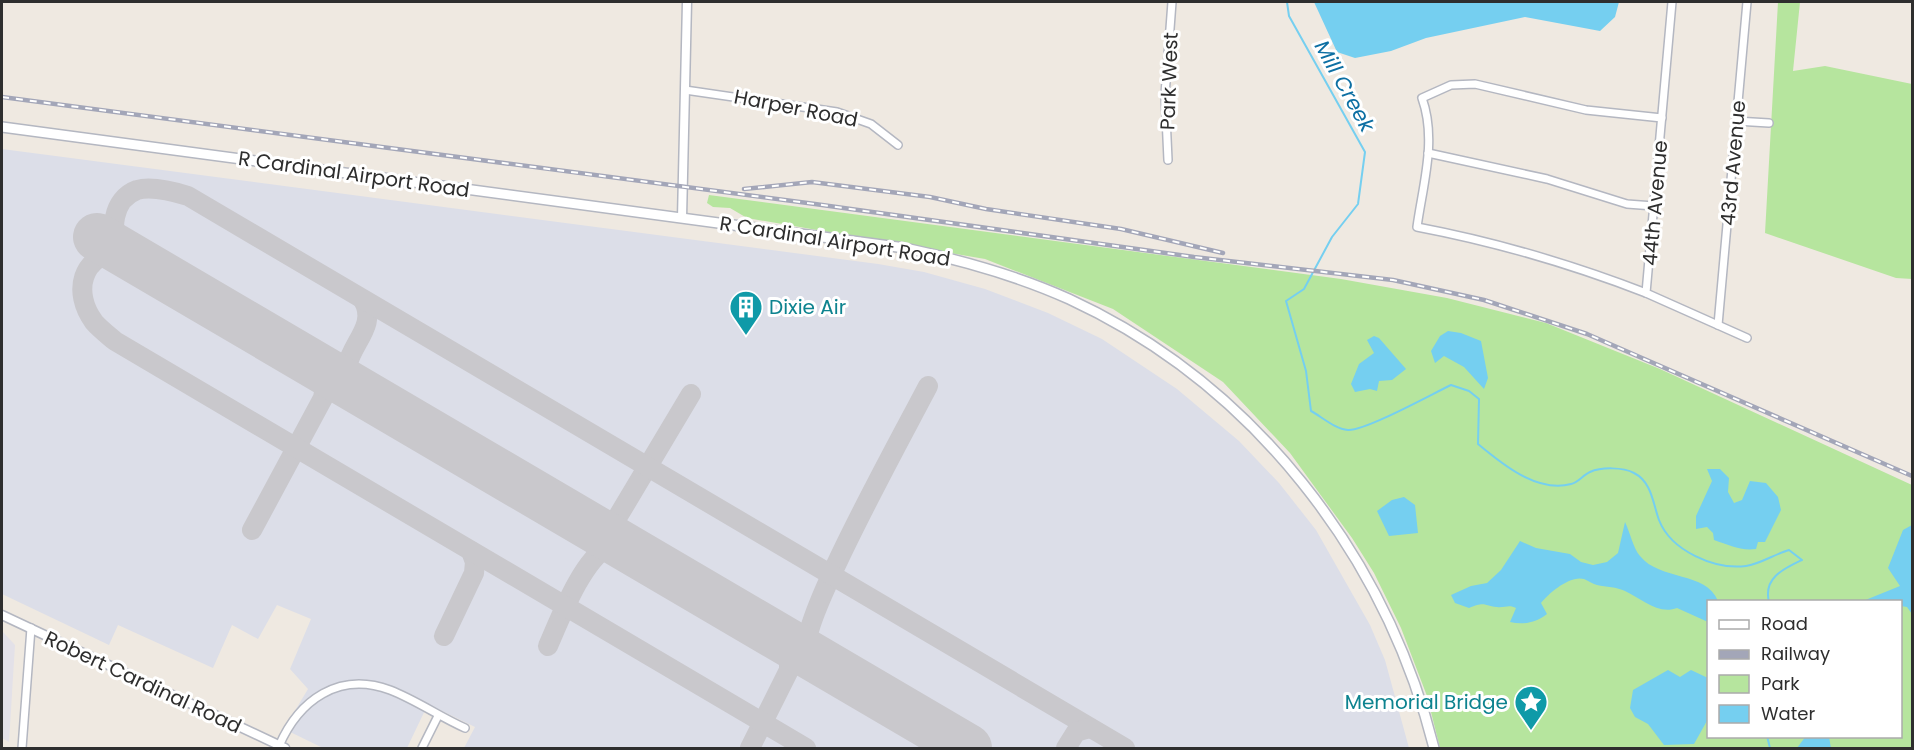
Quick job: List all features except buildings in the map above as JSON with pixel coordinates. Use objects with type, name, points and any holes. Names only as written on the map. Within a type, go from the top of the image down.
[{"type":"main road","name":"R Cardinal Airport Road","points":[[2,127],[905,248],[989,269],[1070,300],[1118,326],[1182,366],[1248,423],[1279,454],[1356,558],[1397,635],[1413,676],[1434,748]]},
{"type":"street","points":[[682,218],[687,2]]},
{"type":"street","name":"Park West","points":[[1168,160],[1165,95],[1172,2]]},
{"type":"street","name":"44th Avenue","points":[[1672,2],[1646,293],[1747,338]]},
{"type":"street","name":"43rd Avenue","points":[[1718,325],[1747,2]]},
{"type":"street","points":[[1646,293],[1515,248],[1417,227],[1430,126],[1422,98],[1451,85],[1462,83],[1586,110],[1662,118]]},
{"type":"street","name":"Harper Road","points":[[686,90],[837,112],[871,124],[898,145]]},
{"type":"street","points":[[1736,121],[1769,123]]},
{"type":"street","points":[[1428,153],[1547,179],[1627,204],[1654,206]]},
{"type":"street","name":"Robert Cardinal Road","points":[[2,615],[282,747]]},
{"type":"street","points":[[22,748],[31,628]]},
{"type":"street","points":[[282,747],[289,724],[305,705],[325,692],[346,685],[389,690],[465,728]]},
{"type":"street","points":[[422,748],[438,716]]},
{"type":"shaded area","points":[[2,149],[878,264],[924,272],[985,289],[1048,313],[1102,339],[1177,389],[1239,441],[1279,483],[1316,530],[1370,625],[1385,660],[1409,748],[464,748],[475,727],[428,704],[407,748],[323,748],[284,729],[308,689],[290,669],[311,619],[277,605],[258,639],[232,625],[213,668],[118,625],[109,645],[2,594]]},
{"type":"shaded area","points":[[2,631],[15,645],[9,742],[2,738]]},
{"type":"green space","points":[[1778,2],[1800,2],[1793,71],[1825,66],[1912,84],[1912,279],[1896,278],[1765,233]]},
{"type":"green space","points":[[709,195],[1341,279],[1447,298],[1546,323],[1660,369],[1912,485],[1912,748],[1440,748],[1427,696],[1401,628],[1374,573],[1352,538],[1290,453],[1223,382],[1113,309],[985,259],[747,218],[730,208],[713,207],[707,203]]},
{"type":"water","points":[[1314,2],[1619,2],[1615,17],[1600,31],[1525,17],[1426,38],[1391,51],[1355,58],[1337,52]]},
{"type":"water","points":[[1448,331],[1461,333],[1481,341],[1488,378],[1484,389],[1464,367],[1444,356],[1435,363],[1431,351],[1440,336]]},
{"type":"water","points":[[1374,336],[1379,338],[1406,369],[1392,380],[1379,381],[1377,391],[1370,389],[1355,392],[1351,384],[1359,364],[1374,353],[1367,340]]},
{"type":"water","points":[[1707,469],[1720,469],[1729,478],[1728,492],[1734,503],[1742,500],[1750,481],[1766,483],[1778,497],[1781,510],[1765,542],[1758,542],[1756,549],[1740,548],[1714,540],[1713,533],[1707,527],[1696,529],[1696,516],[1712,481]]},
{"type":"water","points":[[1404,497],[1415,505],[1418,533],[1389,536],[1377,511],[1392,500]]},
{"type":"water","points":[[1625,522],[1638,553],[1649,564],[1693,580],[1712,591],[1717,600],[1707,600],[1707,622],[1677,608],[1670,610],[1657,608],[1622,590],[1578,578],[1554,590],[1541,603],[1547,614],[1525,623],[1510,622],[1516,608],[1514,607],[1482,604],[1469,608],[1455,603],[1451,595],[1471,586],[1487,583],[1501,570],[1520,541],[1536,548],[1570,554],[1581,562],[1593,565],[1607,562],[1618,553]]},
{"type":"water","points":[[1912,525],[1912,614],[1907,607],[1902,606],[1902,600],[1865,600],[1900,586],[1888,568],[1903,530]]},
{"type":"water","points":[[1668,670],[1680,677],[1691,670],[1707,678],[1707,721],[1694,744],[1664,745],[1648,724],[1635,717],[1630,708],[1633,690]]},
{"type":"water","points":[[1804,738],[1829,738],[1831,748],[1797,748]]},
{"type":"waterway","name":"Mill Creek","points":[[1287,2],[1289,16],[1365,152],[1358,204],[1332,237],[1304,289],[1286,301],[1306,371],[1311,411],[1343,429],[1357,429],[1383,419],[1451,385],[1469,391],[1479,399],[1478,444],[1509,468],[1533,481],[1558,486],[1574,483],[1595,470],[1612,468],[1629,471],[1645,482],[1665,531],[1673,541],[1695,556],[1721,565],[1746,566],[1789,550],[1802,560],[1776,575],[1769,587],[1769,600]]},
{"type":"waterway","name":"Mill Creek","points":[[1768,738],[1770,748]]},
{"type":"taxiway","points":[[806,748],[115,341],[101,330],[87,310],[82,287],[89,267],[107,254],[121,251],[114,226],[122,201],[129,194],[143,189],[163,190],[188,196],[1125,748]]},
{"type":"taxiway","points":[[355,388],[348,376],[348,365],[366,323],[367,312],[363,300]]},
{"type":"taxiway","points":[[252,530],[323,398],[326,381],[317,366]]},
{"type":"taxiway","points":[[818,660],[807,646],[810,627],[821,598],[858,519],[928,386]]},
{"type":"taxiway","points":[[589,526],[611,523],[617,518],[691,394]]},
{"type":"taxiway","points":[[548,646],[565,606],[590,564],[609,546],[627,548]]},
{"type":"taxiway","points":[[444,636],[474,573],[475,562],[471,551]]},
{"type":"taxiway","points":[[750,748],[789,670],[789,651],[776,636]]},
{"type":"taxiway","points":[[1066,748],[1076,732],[1090,728]]},
{"type":"runway","points":[[97,237],[968,748]]},
{"type":"railway","points":[[2,97],[815,204],[1194,257],[1393,280],[1484,300],[1587,334],[1912,476]]},
{"type":"railway","points":[[744,189],[812,182],[930,197],[986,209],[1121,229],[1223,253]]},
{"type":"place","name":"Dixie Air","points":[[746,336]]},
{"type":"place","name":"Memorial Bridge","points":[[1531,731]]}]
